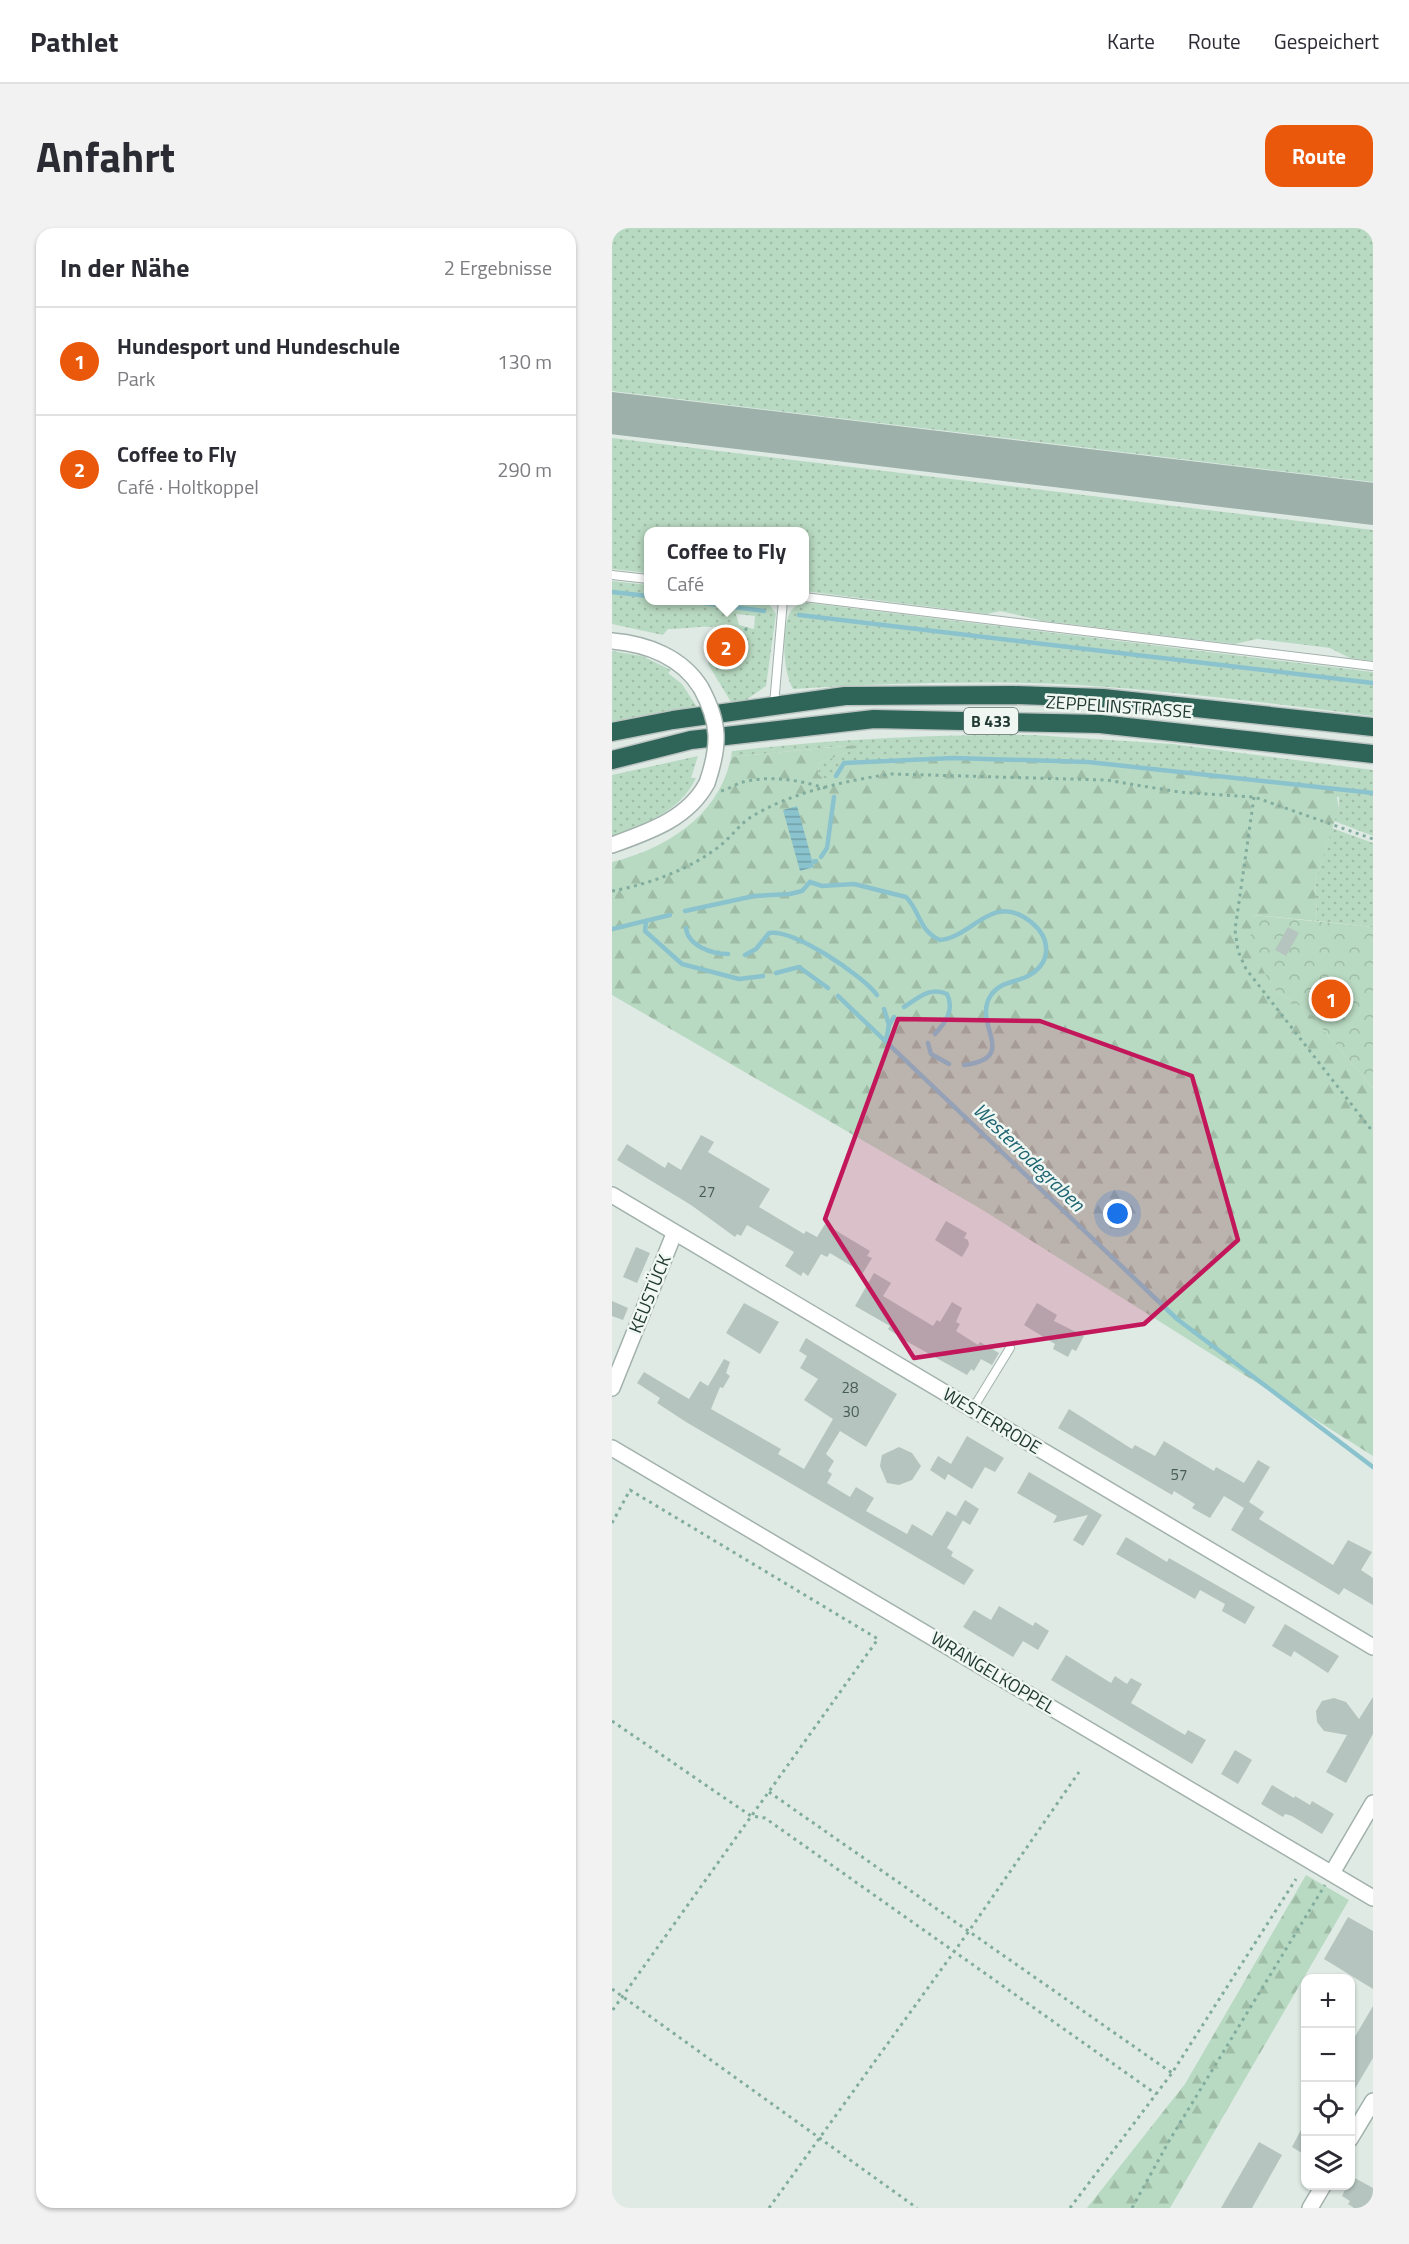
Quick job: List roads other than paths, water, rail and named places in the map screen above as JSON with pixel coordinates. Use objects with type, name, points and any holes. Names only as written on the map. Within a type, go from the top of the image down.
[{"type":"highway","name":"ZEPPELINSTRASSE","points":[[612,732],[673,720],[845,696],[1013,694],[1104,698],[1373,727]]},
{"type":"highway","name":"ZEPPELINSTRASSE","points":[[612,760],[691,740],[874,719],[1100,724],[1373,754]]},
{"type":"street","points":[[612,641],[648,647],[674,660],[694,677],[714,715],[717,733],[714,764],[707,783],[695,800],[664,824],[612,845]]},
{"type":"street","name":"WESTERRODE","points":[[612,1195],[674,1234],[803,1306],[972,1410],[1373,1647]]},
{"type":"street","name":"KEUSTÜCK","points":[[612,1388],[674,1234]]},
{"type":"street","name":"WRANGELKOPPEL","points":[[612,1448],[1373,1898]]},
{"type":"street","points":[[1332,1873],[1372,1806]]},
{"type":"street","points":[[1352,2136],[1373,2101]]},
{"type":"street","points":[[1296,2208],[1312,2205],[1321,2190]]},
{"type":"lane","points":[[612,575],[644,579]]},
{"type":"lane","points":[[809,598],[1373,666]]},
{"type":"lane","points":[[774,706],[783,605]]},
{"type":"lane","points":[[972,1410],[1010,1348]]},
{"type":"water","points":[[797,806],[814,867],[800,871],[783,810]]},
{"type":"waterway","points":[[612,592],[644,596]]},
{"type":"waterway","points":[[719,605],[764,611]]},
{"type":"waterway","points":[[799,615],[1373,683]]},
{"type":"waterway","points":[[836,776],[844,763],[953,758],[1088,762],[1373,793]]},
{"type":"waterway","points":[[821,857],[827,848],[834,797]]},
{"type":"waterway","points":[[810,882],[822,886],[854,884],[906,897],[924,926],[940,940],[963,932],[994,913],[1005,911],[1017,914],[1038,929],[1046,943],[1045,958],[1035,972],[1003,985],[991,995],[986,1006],[992,1047],[989,1055],[981,1061],[964,1065]]},
{"type":"waterway","points":[[685,911],[754,896],[790,894],[802,891],[810,882]]},
{"type":"waterway","points":[[612,929],[670,915]]},
{"type":"waterway","name":"Westerrodegraben","points":[[646,921],[645,931],[682,964],[739,979],[763,976]]},
{"type":"waterway","points":[[686,928],[691,940],[702,948],[728,954]]},
{"type":"waterway","points":[[745,955],[756,949],[769,933],[794,938],[827,955],[857,976],[877,995]]},
{"type":"waterway","name":"Westerrodegraben","points":[[776,973],[799,967],[828,988]]},
{"type":"waterway","points":[[904,1007],[930,992],[947,994],[949,1011],[935,1034]]},
{"type":"waterway","name":"Westerrodegraben","points":[[838,996],[1177,1319],[1373,1467]]},
{"type":"waterway","points":[[884,1009],[889,1025],[886,1041]]},
{"type":"waterway","points":[[889,1025],[894,1017]]},
{"type":"waterway","points":[[928,1043],[931,1054],[949,1064]]},
{"type":"place","name":"Coffee to Fly","points":[[726,647]]},
{"type":"place","name":"Hundesport und Hundeschule","points":[[1331,999]]}]
